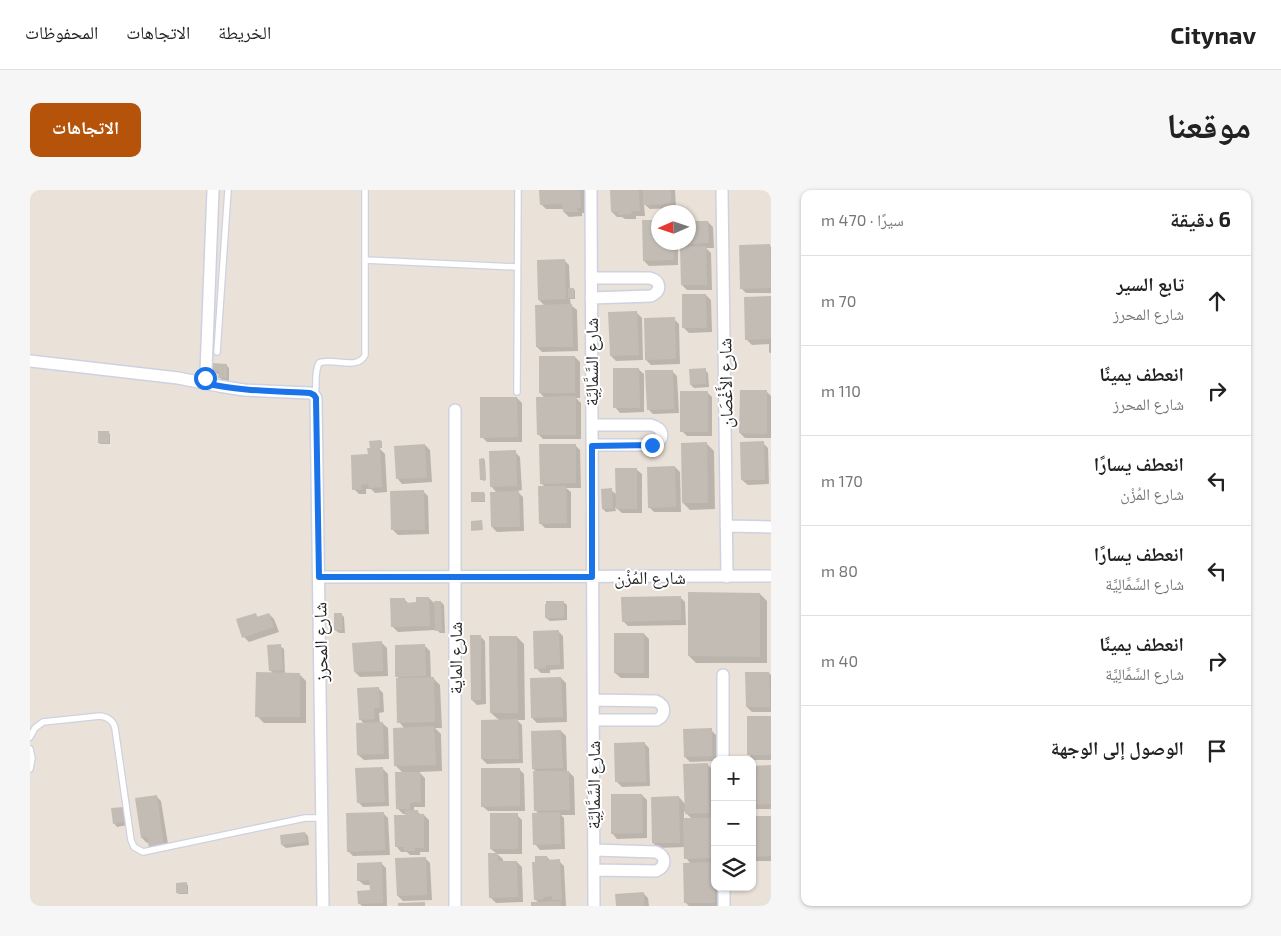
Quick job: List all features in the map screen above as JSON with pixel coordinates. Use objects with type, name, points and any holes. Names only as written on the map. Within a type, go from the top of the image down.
[{"type":"street","points":[[204,383],[213,190]]},
{"type":"street","name":"شارع السَّمَّالِيَّة","points":[[591,190],[594,906]]},
{"type":"street","name":"شارع الأَغْصَان","points":[[722,190],[727,577]]},
{"type":"street","name":"شارع السَّمَّالِيَّة","points":[[591,278],[650,278],[655,279],[659,284],[656,294],[651,296],[591,298]]},
{"type":"street","points":[[30,361],[178,378],[244,390],[310,393],[315,396]]},
{"type":"street","name":"شارع المحرز","points":[[315,396],[317,399],[323,906]]},
{"type":"street","name":"شارع الماية","points":[[455,410],[455,906]]},
{"type":"street","name":"شارع السَّمَّالِيَّة","points":[[592,425],[651,425],[658,426],[661,431],[661,438],[658,443],[652,445],[592,446]]},
{"type":"street","points":[[726,526],[771,527]]},
{"type":"street","name":"شارع المُزْن","points":[[319,577],[771,576]]},
{"type":"street","points":[[723,675],[724,756]]},
{"type":"street","name":"شارع السَّمَّالِيَّة","points":[[593,700],[656,701],[661,703],[664,708],[664,713],[657,720],[593,720]]},
{"type":"street","name":"شارع السَّمَّالِيَّة","points":[[594,850],[656,852],[664,858],[664,865],[656,871],[594,870]]},
{"type":"street","points":[[724,891],[724,906]]},
{"type":"lane","points":[[217,352],[228,190]]},
{"type":"lane","points":[[315,396],[317,387],[316,368],[318,363],[324,361],[356,363],[364,357],[365,190]]},
{"type":"lane","points":[[517,392],[518,190]]},
{"type":"lane","points":[[365,260],[518,267]]},
{"type":"lane","points":[[30,737],[35,728],[43,722],[100,716],[111,720],[115,728],[131,840],[137,850],[144,852],[305,818],[322,818]]},
{"type":"lane","points":[[30,749],[32,758],[30,769]]},
{"type":"building","points":[[539,190],[580,190],[581,208],[577,208],[578,212],[563,212],[562,204],[540,205]]},
{"type":"building","points":[[610,190],[639,190],[640,211],[631,211],[632,214],[618,215],[618,212],[611,212]]},
{"type":"building","points":[[643,190],[671,190],[671,204],[643,205]]},
{"type":"building","points":[[642,220],[651,220],[651,250],[673,250],[674,260],[643,261]]},
{"type":"building","points":[[696,221],[708,221],[709,243],[696,244]]},
{"type":"building","points":[[770,244],[771,288],[740,289],[739,245]]},
{"type":"building","points":[[696,246],[706,246],[707,285],[681,285],[680,250],[696,250]]},
{"type":"building","points":[[565,259],[566,299],[538,300],[537,260]]},
{"type":"building","points":[[568,288],[574,288],[574,298],[568,298]]},
{"type":"building","points":[[682,294],[706,294],[707,328],[682,328]]},
{"type":"building","points":[[771,296],[771,339],[745,340],[744,297]]},
{"type":"building","points":[[572,304],[573,347],[536,347],[535,305]]},
{"type":"building","points":[[637,311],[639,355],[610,356],[608,312]]},
{"type":"building","points":[[675,317],[676,359],[645,360],[644,318]]},
{"type":"building","points":[[539,356],[575,356],[575,393],[539,393]]},
{"type":"building","points":[[212,363],[227,364],[227,378],[218,378],[219,371],[212,371]]},
{"type":"building","points":[[613,368],[639,368],[640,408],[613,408]]},
{"type":"building","points":[[706,368],[706,384],[690,385],[689,369]]},
{"type":"building","points":[[645,370],[673,370],[674,409],[647,410]]},
{"type":"building","points":[[740,390],[767,390],[767,434],[739,433]]},
{"type":"building","points":[[680,391],[708,391],[708,432],[680,432]]},
{"type":"building","points":[[576,396],[576,435],[537,435],[536,397]]},
{"type":"building","points":[[480,397],[517,397],[518,437],[480,438]]},
{"type":"building","points":[[98,431],[109,431],[109,443],[98,443]]},
{"type":"building","points":[[381,440],[382,487],[369,488],[368,484],[361,485],[362,489],[352,490],[351,455],[368,454],[367,448],[370,448],[369,441]]},
{"type":"building","points":[[764,441],[765,480],[741,480],[740,442]]},
{"type":"building","points":[[707,442],[708,503],[682,503],[681,443]]},
{"type":"building","points":[[425,444],[427,478],[396,479],[394,446]]},
{"type":"building","points":[[539,444],[576,444],[576,483],[540,484]]},
{"type":"building","points":[[516,450],[517,486],[490,487],[489,451]]},
{"type":"building","points":[[484,458],[486,480],[480,480],[479,459]]},
{"type":"building","points":[[675,466],[676,507],[648,508],[647,467]]},
{"type":"building","points":[[615,468],[637,468],[637,509],[616,509]]},
{"type":"building","points":[[538,486],[566,486],[567,523],[539,524]]},
{"type":"building","points":[[612,488],[613,509],[602,509],[601,489]]},
{"type":"building","points":[[424,490],[425,530],[391,530],[390,491]]},
{"type":"building","points":[[519,491],[520,527],[491,527],[490,492]]},
{"type":"building","points":[[471,492],[484,492],[485,501],[471,502]]},
{"type":"building","points":[[482,520],[483,530],[471,531],[471,521]]},
{"type":"building","points":[[688,592],[760,593],[760,657],[688,656]]},
{"type":"building","points":[[681,596],[681,620],[622,622],[621,597]]},
{"type":"building","points":[[416,597],[429,597],[430,626],[391,627],[390,598],[405,598],[405,603],[416,602]]},
{"type":"building","points":[[434,601],[441,601],[442,631],[435,631]]},
{"type":"building","points":[[546,601],[564,601],[564,618],[545,618]]},
{"type":"building","points":[[256,613],[257,617],[269,613],[274,627],[242,638],[236,619]]},
{"type":"building","points":[[334,613],[342,613],[342,630],[334,630]]},
{"type":"building","points":[[559,630],[560,665],[546,665],[546,668],[534,669],[533,631]]},
{"type":"building","points":[[614,633],[644,633],[644,673],[614,673]]},
{"type":"building","points":[[470,635],[481,635],[481,700],[471,700]]},
{"type":"building","points":[[489,636],[517,636],[518,713],[490,713]]},
{"type":"building","points":[[382,641],[383,671],[354,672],[352,643]]},
{"type":"building","points":[[281,644],[283,670],[269,671],[267,645]]},
{"type":"building","points":[[425,644],[426,676],[395,677],[395,645]]},
{"type":"building","points":[[256,672],[300,673],[300,717],[255,717]]},
{"type":"building","points":[[745,672],[769,672],[770,707],[746,707]]},
{"type":"building","points":[[434,677],[435,722],[397,723],[396,678]]},
{"type":"building","points":[[561,677],[563,717],[531,718],[530,678]]},
{"type":"building","points":[[379,687],[380,708],[374,708],[375,719],[359,720],[357,688]]},
{"type":"building","points":[[747,716],[771,716],[771,755],[747,755]]},
{"type":"building","points":[[518,719],[519,759],[481,759],[481,720]]},
{"type":"building","points":[[383,722],[384,754],[357,755],[356,723]]},
{"type":"building","points":[[434,726],[436,765],[394,766],[393,728]]},
{"type":"building","points":[[712,728],[712,756],[684,757],[683,729]]},
{"type":"building","points":[[561,730],[563,768],[532,769],[531,731]]},
{"type":"building","points":[[645,742],[646,782],[615,782],[614,743]]},
{"type":"building","points":[[708,763],[709,813],[685,814],[683,764]]},
{"type":"building","points":[[771,765],[771,804],[756,805],[756,766]]},
{"type":"building","points":[[383,767],[385,802],[357,803],[355,768]]},
{"type":"building","points":[[481,768],[520,768],[520,806],[481,807]]},
{"type":"building","points":[[533,771],[569,771],[570,810],[534,811]]},
{"type":"building","points":[[395,772],[420,772],[421,802],[410,803],[410,809],[396,809]]},
{"type":"building","points":[[611,794],[642,794],[643,833],[611,834]]},
{"type":"building","points":[[157,795],[164,846],[149,848],[147,837],[141,838],[135,798]]},
{"type":"building","points":[[679,796],[680,843],[652,843],[651,797]]},
{"type":"building","points":[[123,807],[125,822],[113,824],[111,808]]},
{"type":"building","points":[[405,810],[418,810],[418,814],[424,814],[424,848],[415,848],[415,851],[404,851],[404,847],[395,847],[394,815],[405,815]]},
{"type":"building","points":[[384,812],[385,850],[347,852],[346,813]]},
{"type":"building","points":[[560,812],[561,844],[533,845],[532,813]]},
{"type":"building","points":[[490,813],[518,813],[518,849],[490,849]]},
{"type":"building","points":[[756,816],[771,816],[771,856],[756,857]]},
{"type":"building","points":[[683,818],[711,818],[711,858],[684,859]]},
{"type":"building","points":[[305,832],[307,842],[281,845],[280,835]]},
{"type":"building","points":[[488,853],[498,853],[498,861],[517,861],[518,897],[489,898]]},
{"type":"building","points":[[535,856],[547,856],[547,860],[560,859],[562,900],[552,900],[552,896],[534,900],[532,862],[535,862]]},
{"type":"building","points":[[426,857],[427,895],[397,896],[395,858]]},
{"type":"building","points":[[382,862],[383,903],[358,904],[357,891],[370,890],[369,880],[357,881],[357,863]]},
{"type":"building","points":[[711,862],[711,891],[715,891],[715,903],[684,903],[683,863]]},
{"type":"building","points":[[187,882],[187,893],[176,893],[176,883]]},
{"type":"building","points":[[644,892],[644,906],[616,906],[615,894]]},
{"type":"building","points":[[561,901],[561,906],[531,906],[531,902]]},
{"type":"building","points":[[425,902],[425,906],[398,906],[398,903]]},
{"type":"route","points":[[205,378],[204,383],[219,386],[244,390],[310,393],[317,399],[319,577],[592,577],[592,446],[652,445]]}]
